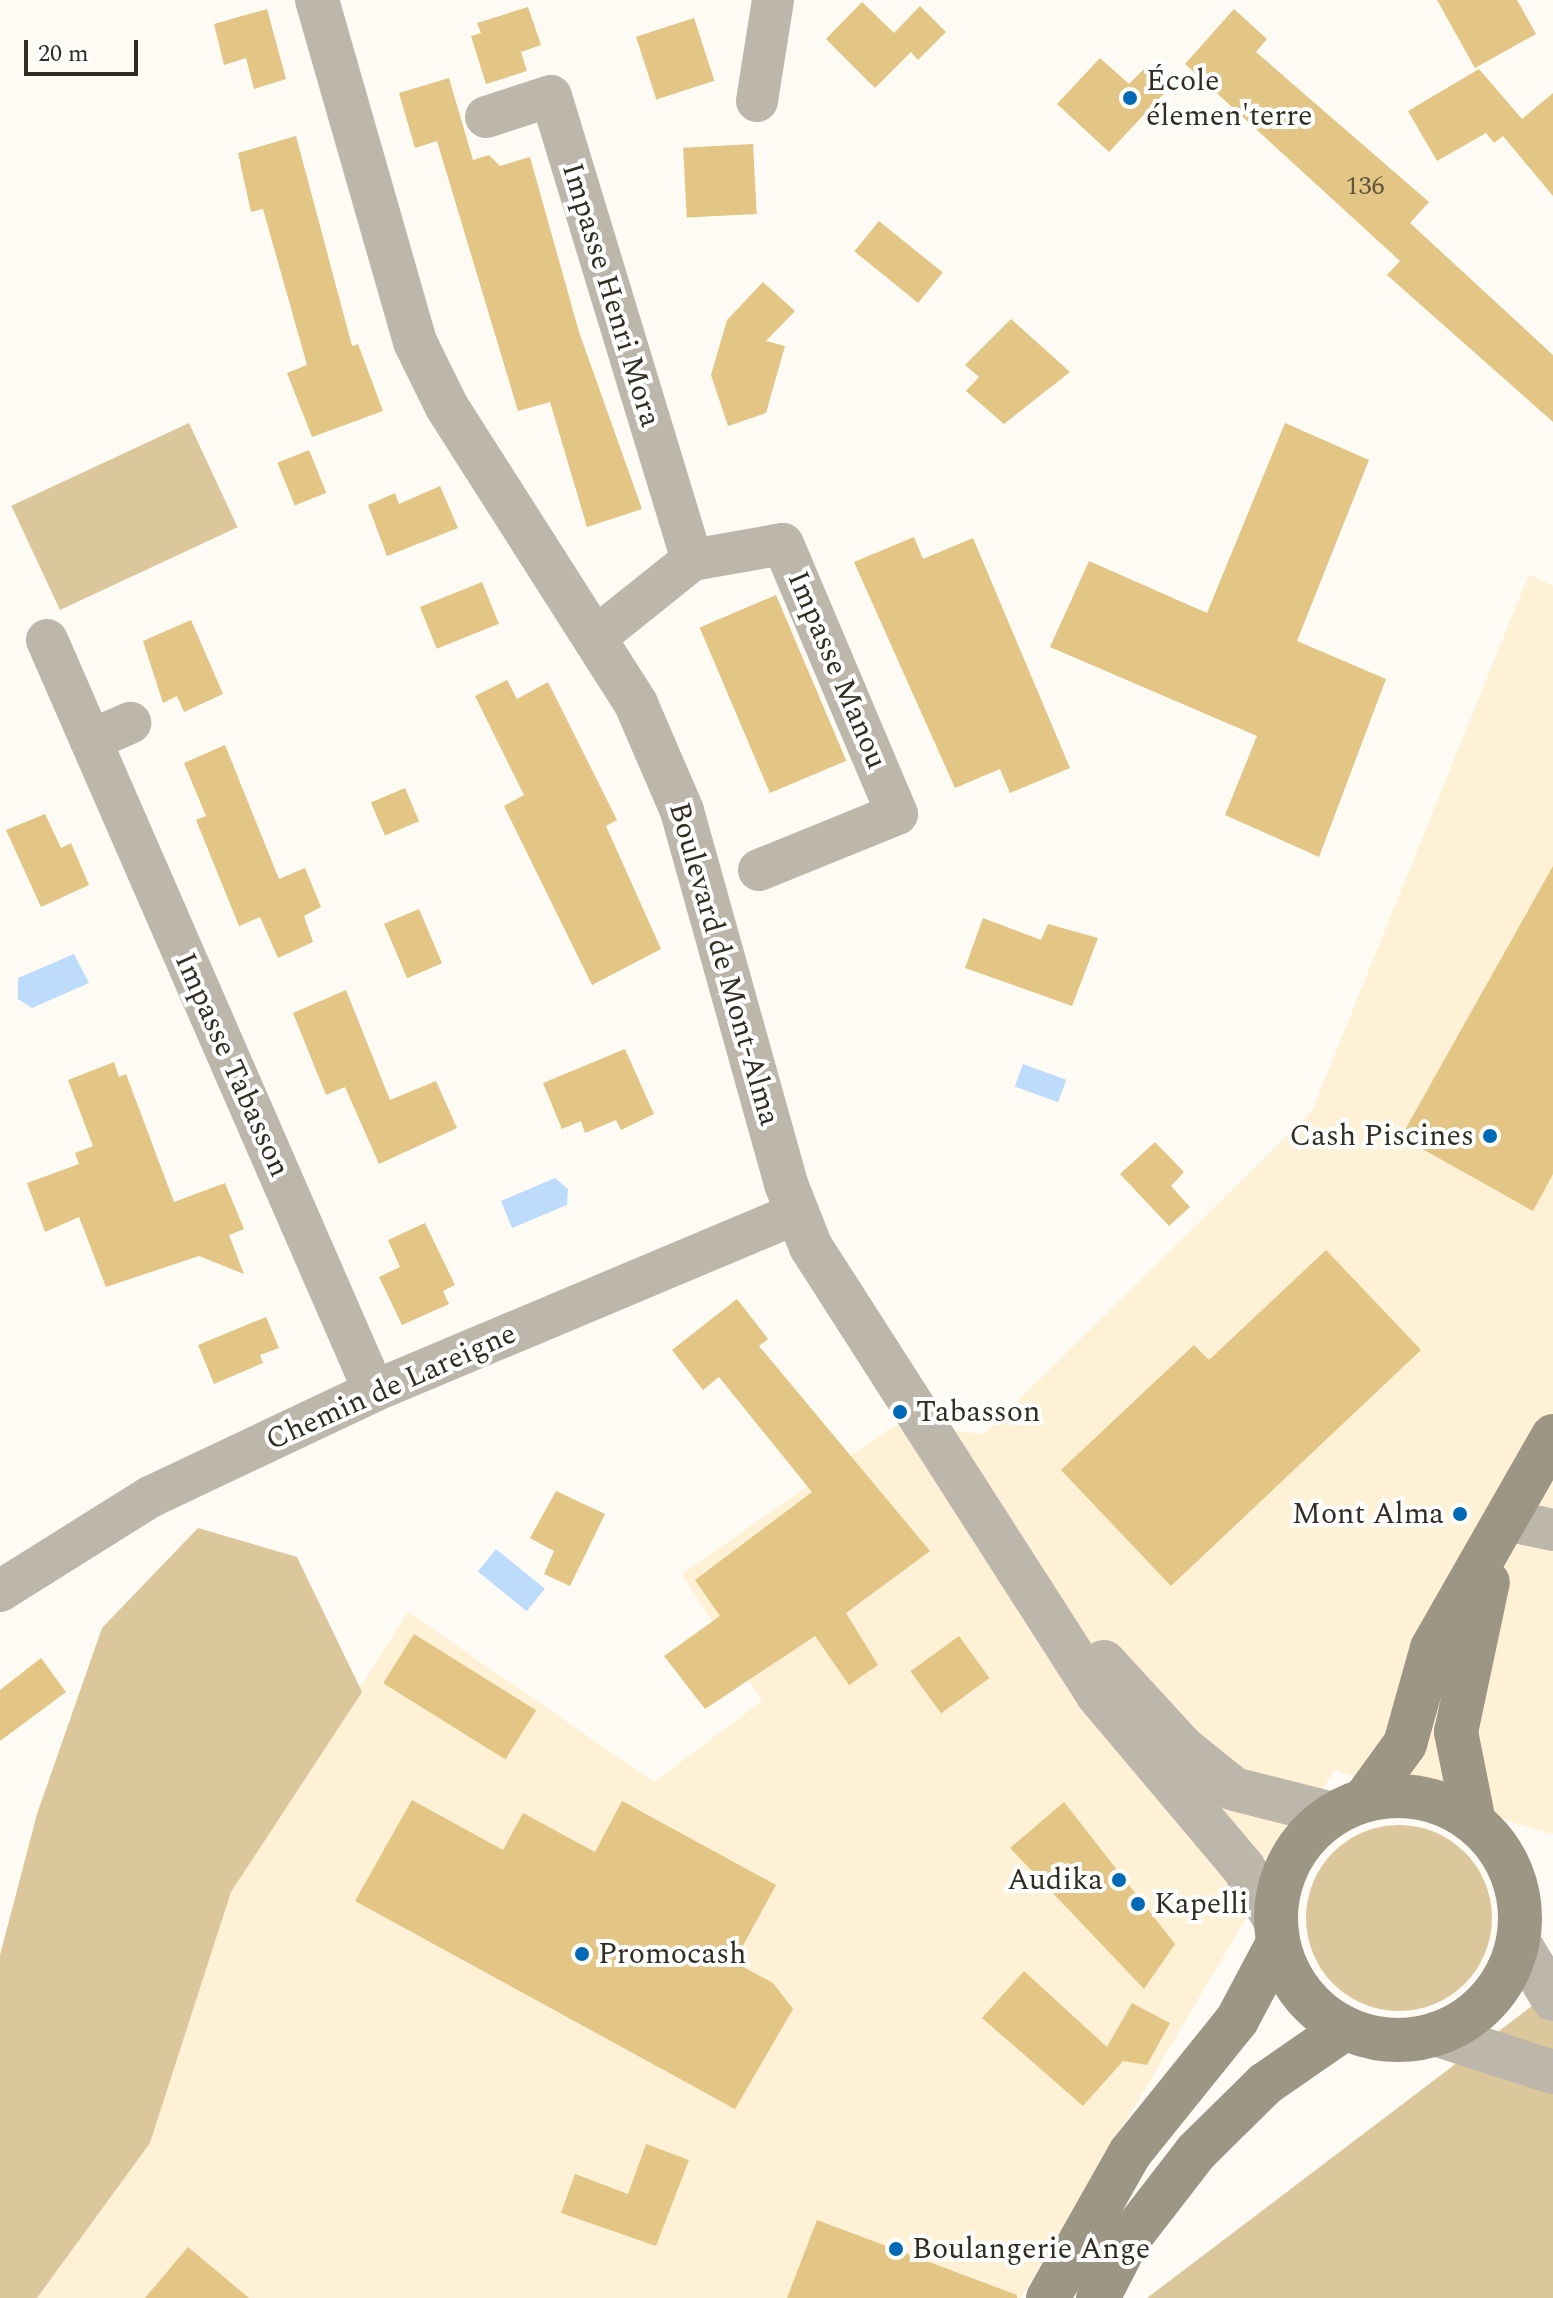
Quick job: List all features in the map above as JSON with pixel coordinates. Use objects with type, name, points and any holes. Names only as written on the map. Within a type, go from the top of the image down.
[{"type":"main road","points":[[1048,2298],[1130,2153],[1237,2020],[1277,1932],[1282,1879],[1295,1854],[1349,1806],[1405,1744],[1432,1648],[1553,1436]]},
{"type":"main road","points":[[1474,1822],[1456,1732],[1464,1668],[1506,1520]]},
{"type":"main road","points":[[1277,1932],[1315,2007],[1346,2028],[1376,2038],[1435,2034],[1490,1999],[1518,1941],[1513,1875],[1474,1822],[1440,1803],[1349,1806]]},
{"type":"main road","points":[[1098,2298],[1128,2240],[1196,2152],[1265,2084],[1346,2028]]},
{"type":"street","name":"Boulevard de Mont-Alma","points":[[317,0],[415,342],[447,407],[636,704],[693,840],[798,1213],[820,1262],[1042,1602],[1098,1695],[1249,1875],[1277,1932]]},
{"type":"street","points":[[757,101],[773,0]]},
{"type":"street","name":"Impasse Henri Mora","points":[[486,117],[551,96],[692,560]]},
{"type":"street","name":"Impasse Manou","points":[[596,637],[692,560],[783,544],[897,814],[759,870]]},
{"type":"street","name":"Impasse Tabasson","points":[[47,640],[374,1391]]},
{"type":"street","points":[[91,740],[130,723]]},
{"type":"street","name":"Chemin de Lareigne","points":[[0,1591],[150,1497],[374,1391],[798,1213]]},
{"type":"street","points":[[1506,1520],[1553,1530]]},
{"type":"street","name":"Boulevard de Mont-Alma","points":[[1042,1602],[1183,1748],[1234,1789],[1349,1806]]},
{"type":"street","points":[[1518,1941],[1553,1999]]},
{"type":"street","points":[[1435,2034],[1553,2072]]},
{"type":"shaded area","points":[[189,423],[238,527],[60,610],[11,506]]},
{"type":"shaded area","points":[[1529,574],[1553,586],[1553,1834],[1334,1770],[1021,2298],[37,2298],[150,2143],[231,1892],[408,1612],[654,1782],[762,1701],[682,1574],[895,1425],[984,1434],[1312,1111]]},
{"type":"shaded area","points":[[198,1528],[297,1557],[362,1692],[231,1892],[150,2143],[37,2298],[0,2298],[0,1955],[37,1814],[102,1628]]},
{"type":"shaded area","points":[[1399,1825],[1434,1832],[1465,1852],[1485,1883],[1492,1918],[1485,1953],[1465,1984],[1434,2004],[1399,2011],[1364,2004],[1333,1984],[1313,1953],[1306,1918],[1313,1883],[1333,1852],[1364,1832]]},
{"type":"shaded area","points":[[1553,1990],[1553,2298],[1147,2298]]},
{"type":"water","points":[[74,954],[89,983],[32,1008],[18,999],[18,978]]},
{"type":"water","points":[[1023,1064],[1066,1080],[1058,1102],[1015,1087]]},
{"type":"water","points":[[555,1178],[568,1189],[567,1205],[512,1228],[501,1201]]},
{"type":"water","points":[[496,1549],[545,1589],[527,1611],[478,1572]]},
{"type":"building","points":[[1437,0],[1517,0],[1536,34],[1475,68]]},
{"type":"building","points":[[862,2],[894,33],[920,6],[946,32],[918,60],[911,52],[875,88],[826,39]]},
{"type":"building","points":[[528,7],[541,45],[521,52],[527,71],[486,84],[471,36],[481,33],[477,23]]},
{"type":"building","points":[[267,9],[286,79],[254,89],[246,58],[224,65],[214,24]]},
{"type":"building","points":[[1234,9],[1267,39],[1256,52],[1429,202],[1410,223],[1553,355],[1553,422],[1387,275],[1400,261],[1185,64]]},
{"type":"building","points":[[694,18],[714,81],[656,100],[636,37]]},
{"type":"building","points":[[1100,58],[1129,84],[1145,68],[1168,89],[1109,152],[1057,104]]},
{"type":"building","points":[[1479,69],[1522,119],[1553,93],[1553,196],[1503,136],[1494,143],[1486,133],[1437,161],[1408,111]]},
{"type":"building","points":[[449,78],[473,160],[489,155],[500,166],[530,157],[579,332],[642,509],[587,527],[550,402],[518,411],[437,141],[415,148],[399,93]]},
{"type":"building","points":[[296,136],[352,346],[358,344],[383,411],[312,437],[287,373],[307,365],[263,209],[251,212],[238,153]]},
{"type":"building","points":[[753,144],[757,214],[687,218],[683,148]]},
{"type":"building","points":[[879,221],[943,273],[918,303],[854,251]]},
{"type":"building","points":[[763,282],[795,311],[766,341],[785,346],[766,413],[728,426],[711,375],[727,320]]},
{"type":"building","points":[[1011,319],[1070,372],[1004,424],[966,391],[979,377],[965,365]]},
{"type":"building","points":[[1285,423],[1369,460],[1297,641],[1386,679],[1319,857],[1225,815],[1257,736],[1050,647],[1089,561],[1207,613]]},
{"type":"building","points":[[309,450],[326,493],[295,505],[277,463]]},
{"type":"building","points":[[440,486],[458,528],[387,556],[368,505],[395,493],[399,504]]},
{"type":"building","points":[[914,537],[923,559],[973,538],[1070,768],[1010,793],[1000,769],[955,788],[854,562]]},
{"type":"building","points":[[482,582],[499,624],[437,649],[420,607]]},
{"type":"building","points":[[776,595],[846,761],[770,793],[700,627]]},
{"type":"building","points":[[191,620],[223,694],[184,712],[177,696],[163,703],[143,641]]},
{"type":"building","points":[[507,680],[517,699],[548,682],[617,820],[606,826],[661,949],[592,985],[504,806],[524,795],[475,696]]},
{"type":"building","points":[[225,745],[279,879],[305,868],[321,907],[304,916],[313,942],[278,958],[260,917],[239,926],[196,820],[206,816],[184,763]]},
{"type":"building","points":[[405,788],[419,821],[385,836],[371,802]]},
{"type":"building","points":[[45,814],[61,848],[71,843],[89,885],[41,907],[6,830]]},
{"type":"building","points":[[1553,866],[1553,1174],[1533,1211],[1401,1137]]},
{"type":"building","points":[[419,909],[442,963],[407,978],[384,924]]},
{"type":"building","points":[[983,918],[1041,940],[1048,924],[1098,938],[1072,1006],[965,968]]},
{"type":"building","points":[[346,990],[390,1100],[436,1081],[457,1128],[379,1164],[345,1087],[326,1095],[293,1013]]},
{"type":"building","points":[[625,1049],[654,1114],[621,1130],[616,1120],[585,1133],[581,1121],[562,1129],[543,1083]]},
{"type":"building","points":[[114,1062],[119,1077],[126,1074],[174,1202],[225,1183],[244,1229],[229,1235],[244,1274],[199,1256],[106,1287],[79,1217],[45,1232],[27,1183],[79,1164],[75,1153],[93,1146],[68,1080]]},
{"type":"building","points":[[1155,1142],[1184,1172],[1171,1186],[1190,1207],[1169,1226],[1120,1174]]},
{"type":"building","points":[[425,1223],[455,1285],[443,1291],[449,1304],[402,1325],[379,1277],[400,1267],[388,1240]]},
{"type":"building","points":[[1326,1250],[1421,1350],[1171,1586],[1061,1470],[1194,1345],[1209,1360]]},
{"type":"building","points":[[737,1299],[768,1339],[759,1346],[930,1551],[846,1613],[878,1665],[849,1685],[815,1636],[705,1709],[664,1656],[720,1616],[695,1580],[812,1492],[719,1377],[703,1390],[672,1350]]},
{"type":"building","points":[[266,1317],[279,1348],[260,1355],[263,1363],[214,1384],[198,1345]]},
{"type":"building","points":[[556,1491],[605,1514],[570,1586],[544,1574],[554,1551],[530,1538]]},
{"type":"building","points":[[414,1634],[536,1710],[505,1759],[383,1683]]},
{"type":"building","points":[[959,1636],[990,1678],[941,1713],[910,1671]]},
{"type":"building","points":[[41,1658],[66,1692],[0,1741],[0,1690]]},
{"type":"building","points":[[412,1800],[503,1850],[523,1813],[595,1852],[622,1801],[776,1885],[734,1962],[773,1983],[793,2009],[735,2109],[355,1901]]},
{"type":"building","points":[[1064,1802],[1175,1944],[1144,1989],[1010,1848]]},
{"type":"building","points":[[1024,1971],[1107,2047],[1132,2003],[1170,2023],[1147,2065],[1123,2061],[1083,2106],[982,2018]]},
{"type":"building","points":[[646,2144],[689,2160],[656,2246],[561,2213],[575,2174],[628,2194]]},
{"type":"building","points":[[817,2220],[1017,2295],[1017,2298],[787,2298]]},
{"type":"building","points":[[188,2247],[249,2298],[145,2298]]},
{"type":"place","name":"École élemen'terre","points":[[1130,98]]},
{"type":"place","name":"Cash Piscines","points":[[1490,1136]]},
{"type":"place","name":"Tabasson","points":[[900,1412]]},
{"type":"place","name":"Mont Alma","points":[[1460,1514]]},
{"type":"place","name":"Audika","points":[[1119,1880]]},
{"type":"place","name":"Kapelli","points":[[1138,1904]]},
{"type":"place","name":"Promocash","points":[[582,1954]]},
{"type":"place","name":"Boulangerie Ange","points":[[896,2249]]}]
